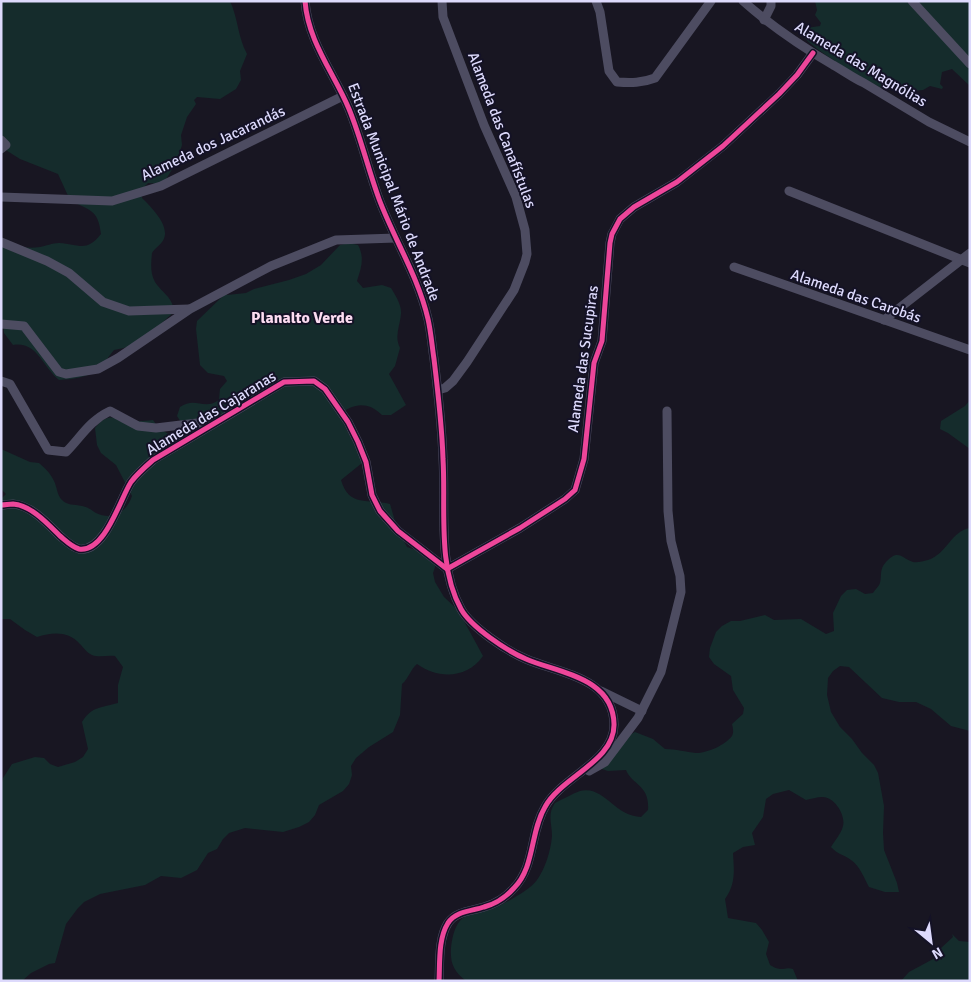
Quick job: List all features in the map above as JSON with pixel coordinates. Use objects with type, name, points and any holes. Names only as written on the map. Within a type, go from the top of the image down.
[{"type":"street","name":"Estrada Municipal Mário de Andrade","points":[[305,1],[309,29],[349,110],[379,200],[424,306],[429,323],[438,390],[443,458],[447,569],[453,593],[463,613],[472,624],[510,651],[527,660],[579,678],[642,711]]},
{"type":"street","name":"Alameda das Canafístulas","points":[[438,390],[446,388],[453,382],[494,321],[514,290],[527,254],[525,230],[516,197],[484,126],[443,17],[442,1]]},
{"type":"street","points":[[596,1],[600,12],[609,71],[617,82],[628,83],[643,82],[655,78],[711,1]]},
{"type":"street","name":"Alameda das Magnólias","points":[[743,1],[764,20],[852,78],[864,83],[929,122],[970,142]]},
{"type":"street","points":[[764,20],[771,6],[771,1]]},
{"type":"street","points":[[912,1],[970,64]]},
{"type":"street","name":"Alameda das Sucupiras","points":[[447,569],[520,528],[565,499],[575,490],[584,459],[594,363],[602,341],[610,243],[612,234],[620,219],[634,207],[677,182],[723,146],[797,75],[813,53]]},
{"type":"street","name":"Alameda dos Jacarandás","points":[[1,197],[112,202],[160,186],[342,96]]},
{"type":"street","points":[[789,191],[966,261]]},
{"type":"street","points":[[3,325],[24,326],[59,372],[66,374],[98,369],[118,358],[190,309],[271,266],[336,240],[396,238]]},
{"type":"street","points":[[1,242],[47,261],[69,273],[103,302],[129,311],[190,309]]},
{"type":"street","points":[[884,320],[966,261],[970,253]]},
{"type":"street","name":"Alameda das Carobás","points":[[734,268],[970,350]]},
{"type":"street","points":[[1,381],[10,384],[48,450],[66,452],[98,416],[110,411],[138,426],[156,428],[220,421]]},
{"type":"street","name":"Alameda das Cajaranas","points":[[1,505],[13,504],[24,507],[47,524],[68,544],[78,549],[86,549],[105,534],[130,484],[153,460],[284,382],[314,381],[321,385],[348,422],[366,462],[372,495],[380,511],[398,532],[447,569]]},
{"type":"street","points":[[571,779],[605,762],[638,718],[661,672],[681,592],[680,576],[671,541],[668,511],[668,411]]},
{"type":"street","points":[[439,981],[440,953],[446,925],[452,917],[498,901],[514,888],[525,874],[538,822],[545,806],[559,788],[594,762],[606,750],[615,728],[609,705],[599,690]]},
{"type":"green space","points":[[1,1],[230,1],[247,54],[240,71],[241,80],[236,89],[220,99],[197,97],[194,100],[196,104],[187,117],[181,135],[182,145],[176,163],[163,184],[148,183],[141,190],[142,198],[160,218],[165,230],[162,242],[152,253],[151,264],[153,279],[172,303],[174,312],[142,340],[133,345],[114,350],[98,369],[79,378],[59,380],[34,351],[21,345],[13,345],[4,333],[1,322],[1,242],[30,248],[54,243],[82,246],[91,244],[101,234],[98,219],[92,211],[70,200],[58,174],[20,159],[1,147]]},
{"type":"green space","points":[[815,1],[970,1],[970,86],[952,69],[942,72],[940,84],[943,87],[942,89],[930,86],[923,90],[912,91],[881,88],[835,61],[803,36],[799,29],[820,26],[821,23],[815,15],[817,10]]},
{"type":"green space","points":[[349,243],[358,245],[361,254],[361,267],[357,281],[363,288],[382,285],[391,288],[399,304],[401,314],[397,335],[400,348],[395,366],[389,374],[406,405],[391,415],[382,415],[371,407],[360,405],[350,408],[339,415],[360,455],[362,463],[341,480],[344,489],[354,498],[390,504],[397,528],[407,547],[416,550],[436,564],[433,573],[435,582],[444,597],[458,610],[483,656],[476,664],[461,673],[443,674],[425,669],[417,664],[402,684],[400,715],[393,732],[369,747],[356,758],[351,766],[352,775],[349,784],[343,791],[319,805],[315,815],[309,822],[283,832],[245,828],[229,833],[217,849],[208,853],[197,870],[181,878],[161,876],[145,885],[100,894],[84,902],[66,924],[55,963],[31,973],[22,981],[1,981],[1,786],[3,778],[12,764],[35,757],[44,758],[50,764],[58,767],[75,762],[83,757],[88,749],[82,722],[93,710],[118,703],[118,685],[123,667],[115,656],[92,655],[75,640],[65,635],[49,634],[37,637],[10,619],[1,619],[1,499],[6,494],[1,489],[1,449],[30,462],[39,463],[51,476],[60,497],[66,503],[86,507],[102,515],[118,514],[127,507],[132,496],[116,465],[101,453],[97,445],[95,428],[103,420],[110,418],[134,421],[153,420],[178,441],[189,435],[177,416],[180,407],[191,403],[208,404],[219,400],[220,389],[227,381],[224,376],[208,373],[200,365],[196,329],[197,321],[226,293],[227,295],[246,293],[306,274],[321,265],[340,245]]},
{"type":"green space","points":[[970,400],[970,449],[940,429],[941,421],[965,406]]},
{"type":"green space","points":[[970,528],[970,731],[951,726],[931,709],[916,702],[899,702],[882,698],[849,667],[840,666],[828,678],[827,695],[831,712],[840,727],[874,765],[878,773],[884,806],[884,850],[899,892],[885,892],[869,887],[857,865],[831,847],[841,832],[843,817],[835,803],[822,797],[806,800],[789,790],[773,794],[766,799],[763,817],[752,833],[755,845],[743,847],[733,853],[733,882],[725,899],[728,918],[756,923],[769,942],[766,954],[770,965],[778,969],[793,969],[798,981],[466,981],[458,974],[452,963],[451,954],[456,926],[468,914],[492,909],[503,904],[534,884],[545,865],[550,847],[552,836],[551,811],[555,803],[580,791],[588,790],[596,792],[623,812],[632,815],[641,817],[648,810],[648,802],[644,790],[632,779],[626,770],[608,771],[599,768],[617,742],[635,732],[653,739],[665,749],[696,753],[716,748],[732,736],[732,724],[743,714],[744,708],[733,690],[731,676],[714,664],[709,657],[716,632],[722,626],[731,621],[740,621],[765,615],[774,620],[801,619],[826,634],[834,631],[833,613],[841,596],[847,590],[856,589],[865,594],[873,593],[880,583],[882,567],[890,558],[897,555],[913,562],[928,560],[940,553],[958,533]]},
{"type":"green space","points":[[952,934],[959,941],[970,942],[970,981],[901,981],[909,972],[935,958],[940,949],[953,937]]},
{"type":"cycle path","points":[[305,1],[307,16],[316,44],[349,109],[379,199],[424,303],[431,334],[440,409],[444,477],[444,536],[448,574],[453,592],[466,616],[481,631],[500,644],[526,659],[568,673],[594,686],[604,696],[611,708],[614,724],[612,737],[597,759],[553,796],[545,807],[540,817],[526,870],[521,880],[496,902],[455,916],[448,923],[441,944],[439,981]]},
{"type":"cycle path","points":[[1,505],[20,505],[33,511],[71,545],[79,549],[88,548],[97,543],[104,534],[131,482],[153,460],[284,382],[314,381],[325,389],[348,422],[366,462],[372,495],[380,511],[398,531],[447,569],[520,528],[565,499],[575,490],[584,459],[594,363],[602,341],[610,243],[612,234],[620,219],[634,207],[677,182],[723,146],[779,94],[797,75],[813,53]]},
{"type":"district","name":"Planalto Verde","points":[[302,317]]}]
